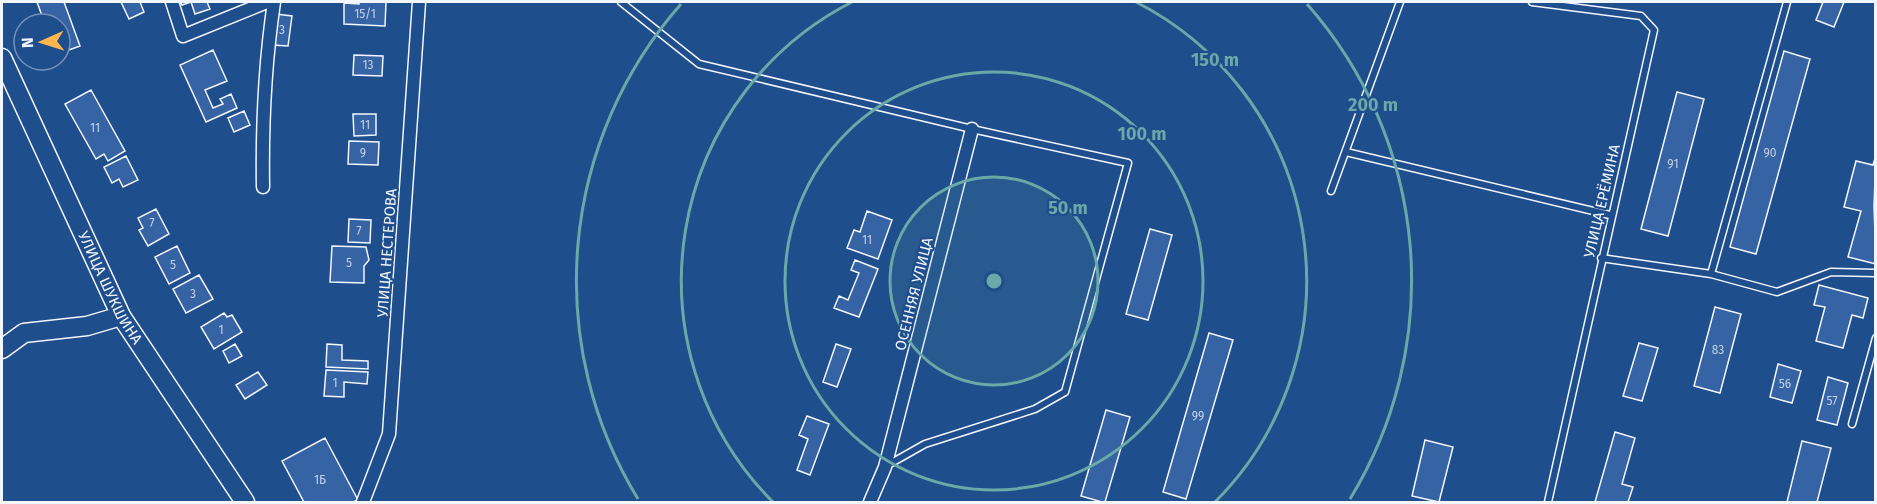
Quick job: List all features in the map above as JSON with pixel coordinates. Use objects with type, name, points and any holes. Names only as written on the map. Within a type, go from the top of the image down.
[{"type":"street","points":[[172,2],[183,36],[267,2]]},
{"type":"street","points":[[263,187],[262,132],[268,41],[274,2]]},
{"type":"street","name":"УЛИЦА НЕСТЕРОВА","points":[[363,502],[389,434],[419,2]]},
{"type":"street","name":"УЛИЦА ШУКШИНА","points":[[2,58],[121,316],[245,502]]},
{"type":"street","name":"ОСЕННЯЯ УЛИЦА","points":[[870,502],[885,466],[972,129]]},
{"type":"street","points":[[4,342],[24,333],[87,326],[121,316]]},
{"type":"lane","points":[[621,2],[699,64],[972,129],[1128,163],[1065,393],[1035,409],[925,444],[885,466]]},
{"type":"lane","points":[[1331,191],[1400,2]]},
{"type":"lane","name":"УЛИЦА ЕРЁМИНА","points":[[1532,2],[1641,16],[1654,30],[1610,214],[1548,502]]},
{"type":"lane","points":[[1711,274],[1787,2]]},
{"type":"lane","points":[[1346,152],[1610,214]]},
{"type":"lane","points":[[1601,258],[1711,274],[1777,292],[1831,272],[1875,273]]},
{"type":"lane","points":[[1852,424],[1875,338]]},
{"type":"building","points":[[37,2],[64,2],[68,12],[41,12]]},
{"type":"building","points":[[121,2],[140,2],[144,12],[129,19]]},
{"type":"building","points":[[191,2],[207,2],[210,9],[195,14]]},
{"type":"building","points":[[359,2],[386,2],[385,26],[344,24],[344,3],[359,4]]},
{"type":"building","points":[[1823,2],[1844,2],[1834,27],[1816,20]]},
{"type":"building","points":[[276,14],[292,16],[288,46],[272,45]]},
{"type":"building","points":[[72,24],[80,46],[72,49]]},
{"type":"building","points":[[213,50],[227,81],[205,90],[213,108],[223,104],[220,99],[231,94],[237,108],[206,122],[180,65]]},
{"type":"building","points":[[1784,51],[1810,59],[1756,254],[1730,247]]},
{"type":"building","points":[[354,55],[383,56],[382,76],[353,75]]},
{"type":"building","points":[[91,90],[125,151],[108,161],[104,154],[96,159],[65,104]]},
{"type":"building","points":[[1677,92],[1704,99],[1668,236],[1641,229]]},
{"type":"building","points":[[244,111],[250,125],[234,132],[228,118]]},
{"type":"building","points":[[353,114],[376,114],[376,135],[354,136]]},
{"type":"building","points":[[349,141],[379,142],[378,165],[348,164]]},
{"type":"building","points":[[1876,155],[1874,206],[1876,264],[1848,257],[1861,211],[1844,207],[1856,161],[1873,165]]},
{"type":"building","points":[[126,156],[138,180],[123,187],[119,179],[112,183],[104,167]]},
{"type":"building","points":[[156,209],[169,234],[148,246],[139,230],[143,228],[138,218]]},
{"type":"building","points":[[867,211],[892,220],[878,259],[847,248],[854,230],[860,232]]},
{"type":"building","points":[[349,219],[371,220],[370,243],[348,242]]},
{"type":"building","points":[[1150,229],[1172,235],[1148,320],[1126,314]]},
{"type":"building","points":[[177,246],[190,273],[169,284],[155,257]]},
{"type":"building","points":[[332,246],[366,247],[369,260],[364,266],[364,283],[330,282]]},
{"type":"building","points":[[855,260],[878,269],[859,317],[834,308],[839,296],[848,300],[859,273],[851,270]]},
{"type":"building","points":[[199,275],[213,299],[186,313],[173,289]]},
{"type":"building","points":[[1819,285],[1868,298],[1863,318],[1852,315],[1843,348],[1816,341],[1825,307],[1814,305]]},
{"type":"building","points":[[1715,307],[1741,314],[1720,393],[1694,386]]},
{"type":"building","points":[[224,313],[227,317],[232,315],[242,332],[214,349],[201,327]]},
{"type":"building","points":[[1209,333],[1233,340],[1186,499],[1163,492]]},
{"type":"building","points":[[1639,343],[1658,348],[1642,401],[1623,396]]},
{"type":"building","points":[[235,344],[242,356],[229,363],[223,351]]},
{"type":"building","points":[[327,344],[342,345],[342,360],[368,361],[368,369],[326,367]]},
{"type":"building","points":[[836,344],[851,349],[837,387],[823,382]]},
{"type":"building","points":[[1778,364],[1801,371],[1792,403],[1770,397]]},
{"type":"building","points":[[326,370],[368,372],[367,384],[344,382],[344,397],[324,396]]},
{"type":"building","points":[[258,372],[267,385],[245,399],[236,385]]},
{"type":"building","points":[[1828,377],[1848,383],[1837,425],[1817,420]]},
{"type":"building","points":[[1106,410],[1130,417],[1105,502],[1102,502],[1081,496]]},
{"type":"building","points":[[807,416],[829,424],[810,475],[797,470],[808,439],[799,435]]},
{"type":"building","points":[[1615,432],[1635,438],[1622,484],[1633,487],[1628,502],[1595,502]]},
{"type":"building","points":[[325,438],[358,500],[353,502],[304,502],[282,461]]},
{"type":"building","points":[[1425,440],[1453,447],[1439,502],[1412,496]]},
{"type":"building","points":[[1802,441],[1831,448],[1817,502],[1787,502]]}]
